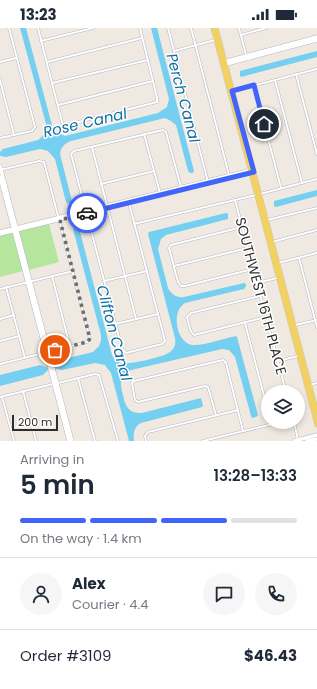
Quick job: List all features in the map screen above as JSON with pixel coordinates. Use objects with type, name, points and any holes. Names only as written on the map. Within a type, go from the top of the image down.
[{"type":"main road","points":[[215,28],[300,356],[316,412],[317,425]]},
{"type":"street","points":[[0,138],[32,131],[34,129],[9,28]]},
{"type":"street","points":[[38,28],[64,125],[154,103],[158,100],[140,28]]},
{"type":"street","points":[[41,41],[93,28]]},
{"type":"street","points":[[168,28],[208,182]]},
{"type":"street","points":[[191,28],[229,177]]},
{"type":"street","points":[[239,28],[246,57]]},
{"type":"street","points":[[240,35],[266,28]]},
{"type":"street","points":[[47,62],[142,38]]},
{"type":"street","points":[[174,51],[218,39]]},
{"type":"street","points":[[224,63],[317,39]]},
{"type":"street","points":[[0,62],[17,58]]},
{"type":"street","points":[[52,83],[148,60]]},
{"type":"street","points":[[231,91],[317,69]]},
{"type":"street","points":[[296,74],[317,154]]},
{"type":"street","points":[[0,80],[14,135]]},
{"type":"street","points":[[275,80],[302,183]]},
{"type":"street","points":[[58,105],[153,81]]},
{"type":"street","points":[[254,85],[281,188]]},
{"type":"street","points":[[128,202],[164,342],[162,344],[124,353],[115,324],[72,154],[74,152],[92,147],[144,134],[162,130],[166,131],[181,189]]},
{"type":"street","points":[[144,134],[160,194]]},
{"type":"street","points":[[92,147],[136,319]]},
{"type":"street","points":[[0,364],[47,352],[70,347],[90,340],[90,335],[45,164],[43,161],[39,160],[0,169],[47,352],[71,441]]},
{"type":"street","points":[[101,184],[154,171]]},
{"type":"street","points":[[0,233],[252,171]]},
{"type":"street","points":[[0,177],[15,229]]},
{"type":"street","points":[[134,224],[317,179]]},
{"type":"street","name":"SOUTHWEST 16TH PLACE","points":[[235,200],[284,385]]},
{"type":"street","points":[[265,221],[317,208]]},
{"type":"street","points":[[242,227],[172,244],[170,246],[178,282],[181,286],[254,269]]},
{"type":"street","points":[[271,242],[317,230]]},
{"type":"street","points":[[174,266],[248,248]]},
{"type":"street","points":[[276,263],[317,253]]},
{"type":"street","points":[[299,258],[317,327]]},
{"type":"street","points":[[0,289],[73,271]]},
{"type":"street","points":[[104,281],[146,271]]},
{"type":"street","points":[[52,276],[70,347]]},
{"type":"street","points":[[257,283],[280,277]]},
{"type":"street","points":[[6,287],[25,358]]},
{"type":"street","points":[[260,296],[191,313],[188,316],[193,334],[199,334],[266,317]]},
{"type":"street","points":[[115,324],[158,314]]},
{"type":"street","points":[[0,319],[14,315]]},
{"type":"street","points":[[293,326],[316,320]]},
{"type":"street","points":[[245,322],[261,385]]},
{"type":"street","points":[[0,341],[19,336]]},
{"type":"street","points":[[278,361],[300,356]]},
{"type":"street","points":[[216,415],[208,387],[205,386],[138,402],[135,400],[132,383],[134,381],[223,360],[226,363],[243,431]]},
{"type":"street","points":[[14,441],[1,397],[95,374],[99,375],[118,441]]},
{"type":"street","points":[[78,378],[95,441]]},
{"type":"street","points":[[308,385],[317,383]]},
{"type":"street","points":[[24,391],[36,441]]},
{"type":"street","points":[[146,441],[145,434],[148,432],[238,410]]},
{"type":"street","points":[[203,441],[261,426]]},
{"type":"street","points":[[295,429],[296,440],[317,435]]},
{"type":"street","points":[[218,437],[220,441]]},
{"type":"street","points":[[307,441],[317,439]]},
{"type":"green space","points":[[49,224],[59,262],[29,270],[19,231]]},
{"type":"green space","points":[[12,233],[14,234],[23,271],[0,277],[0,236]]},
{"type":"water","points":[[20,28],[26,28],[53,129],[65,136],[158,113],[167,107],[169,99],[151,28],[157,28],[194,171],[193,173],[188,171],[176,125],[165,118],[71,141],[65,144],[61,149],[60,154],[72,201],[68,204],[66,202],[55,159],[48,151],[40,149],[6,157],[0,156],[0,152],[3,149],[38,140],[46,129],[46,124]]},
{"type":"water","points":[[317,51],[317,57],[241,77],[240,76],[240,71]]},
{"type":"water","points":[[317,190],[317,196],[276,207],[274,206],[274,201]]},
{"type":"water","points":[[226,213],[228,214],[228,219],[166,235],[161,239],[158,249],[168,288],[177,296],[184,297],[244,283],[246,284],[244,289],[185,303],[180,307],[178,313],[177,327],[179,334],[183,339],[187,343],[193,345],[237,337],[258,415],[256,417],[252,418],[251,416],[235,357],[229,350],[222,349],[131,370],[124,375],[121,381],[121,388],[126,406],[131,411],[142,413],[201,398],[203,406],[141,423],[134,430],[134,441],[129,441],[111,373],[105,365],[95,363],[62,370],[54,368],[49,369],[43,375],[0,386],[0,375],[40,365],[48,368],[54,366],[60,360],[93,352],[99,346],[101,335],[73,229],[75,227],[79,228],[112,355],[120,363],[131,363],[166,354],[173,349],[175,344],[175,338],[148,234],[149,232]]},
{"type":"way so far","points":[[55,350],[89,342],[90,340],[90,335],[60,220],[87,213]]},
{"type":"route","points":[[87,213],[254,172],[232,91],[254,85],[264,124]]},
{"type":"water label","name":"Perch Canal","points":[[183,98]]},
{"type":"water label","name":"Rose Canal","points":[[85,123]]},
{"type":"water label","name":"Clifton Canal","points":[[114,333]]}]
